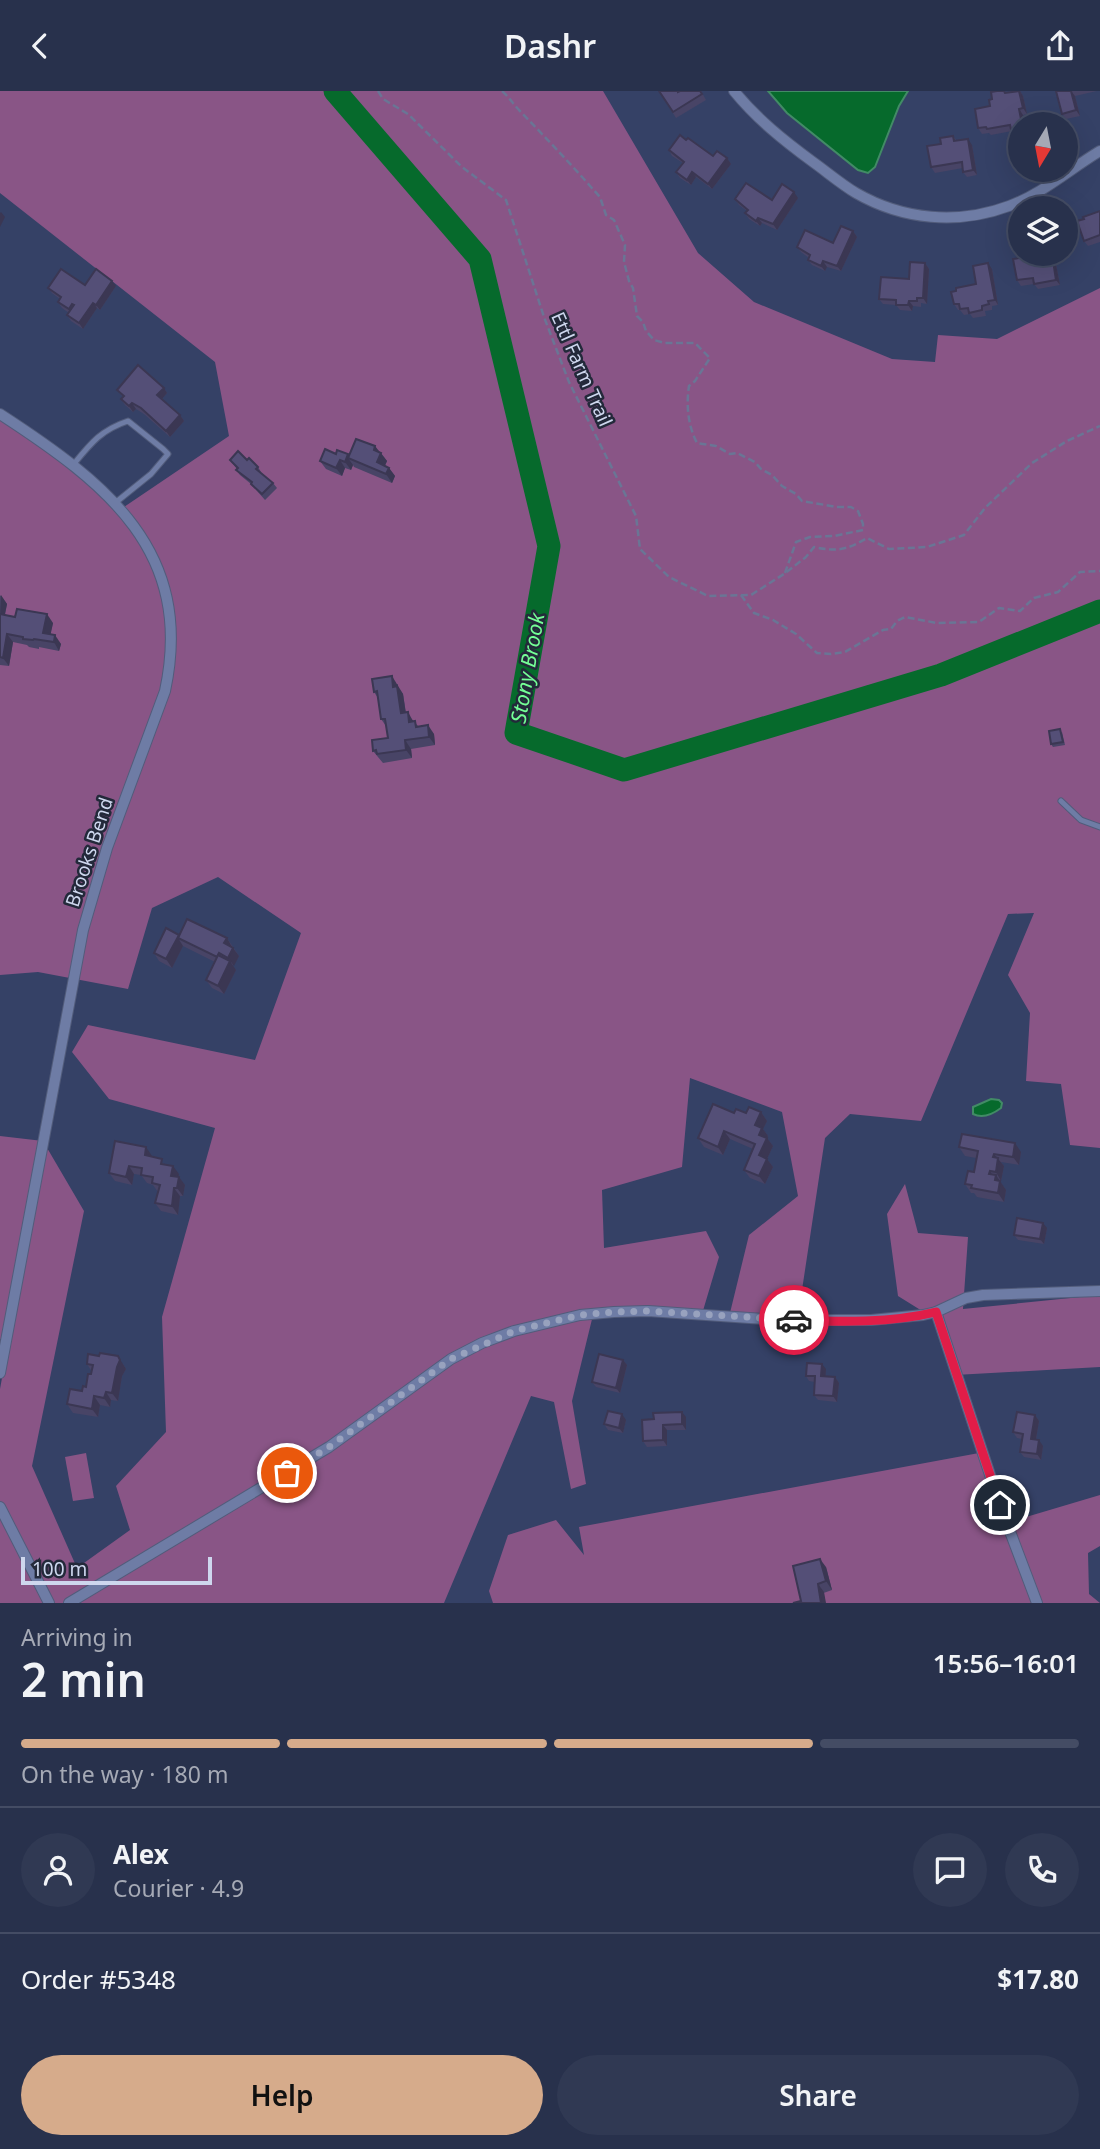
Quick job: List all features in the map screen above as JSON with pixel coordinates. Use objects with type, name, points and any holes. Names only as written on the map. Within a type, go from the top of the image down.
[{"type":"street","points":[[734,91],[770,130],[853,191],[874,203],[922,216],[968,217],[1012,205],[1034,194],[1100,151]]},
{"type":"street","name":"Brooks Bend","points":[[0,414],[73,465],[115,503],[143,537],[155,559],[167,598],[172,645],[165,691],[94,889],[83,930],[0,1373]]},
{"type":"street","points":[[68,1603],[318,1453],[451,1359],[514,1331],[580,1315],[614,1312],[648,1311],[824,1321],[914,1316],[936,1312],[967,1298],[983,1295],[1100,1291]]},
{"type":"street","points":[[936,1312],[1000,1505],[1037,1603]]},
{"type":"street","points":[[0,1507],[49,1603]]},
{"type":"lane","points":[[73,465],[93,440],[111,427],[128,421],[163,449],[168,454],[151,474],[115,503]]},
{"type":"lane","points":[[1061,801],[1081,820],[1100,827]]},
{"type":"path","name":"Ettl Farm Trail","points":[[378,91],[383,99],[408,114],[462,167],[506,199],[544,317],[569,381],[636,516],[640,549],[669,577],[708,596],[751,595],[784,574],[814,547],[829,550],[849,549],[867,538],[890,549],[927,547],[964,535],[985,507],[1032,463],[1067,441],[1100,426]]},
{"type":"path","points":[[502,91],[600,197],[606,215],[614,220],[625,245],[624,262],[633,288],[637,316],[646,331],[654,340],[695,344],[710,358],[689,386],[687,398],[689,421],[698,443],[716,446],[755,462],[802,501],[851,507],[858,511],[863,530],[834,536],[810,537],[796,542],[784,574]]},
{"type":"path","points":[[741,595],[754,613],[773,620],[796,634],[817,653],[831,654],[845,652],[883,630],[891,629],[897,621],[905,617],[937,623],[965,623],[979,622],[999,608],[1020,611],[1034,597],[1058,591],[1080,572],[1100,571]]},
{"type":"shaded area","points":[[0,91],[603,91],[698,253],[754,302],[892,359],[935,362],[938,335],[997,339],[1100,288],[1100,1148],[1070,1145],[1061,1084],[1026,1081],[1030,1013],[1008,975],[1034,913],[1008,914],[921,1121],[850,1114],[825,1138],[797,1323],[729,1317],[749,1235],[798,1196],[782,1112],[690,1078],[682,1167],[602,1190],[604,1248],[706,1231],[719,1257],[702,1314],[594,1311],[572,1401],[586,1484],[571,1489],[554,1402],[531,1396],[444,1603],[0,1603],[0,1389],[8,1345],[0,1339],[0,1136],[43,1141],[84,1211],[32,1466],[77,1568],[130,1530],[116,1486],[166,1432],[162,1317],[215,1128],[109,1099],[72,1052],[88,1025],[255,1060],[301,933],[218,877],[152,908],[128,989],[38,972],[0,975],[0,415],[121,509],[229,436],[215,362],[0,193]]},
{"type":"shaded area","points":[[768,91],[908,91],[899,106],[875,167],[868,173],[858,170],[787,113]]},
{"type":"shaded area","points":[[991,1099],[999,1100],[1002,1103],[1001,1108],[988,1115],[973,1114],[973,1107]]},
{"type":"shaded area","points":[[905,1184],[918,1233],[968,1237],[963,1309],[1100,1295],[1100,1367],[955,1375],[935,1319],[898,1296],[887,1214]]},
{"type":"shaded area","points":[[86,1453],[94,1498],[73,1501],[65,1457]]},
{"type":"shaded area","points":[[979,1453],[1006,1523],[1100,1495],[1100,1546],[1088,1553],[1089,1594],[1100,1603],[493,1603],[489,1591],[508,1535],[556,1520],[584,1555],[579,1527]]},
{"type":"building","points":[[659,91],[700,91],[702,94],[673,112]]},
{"type":"building","points":[[1019,91],[1023,108],[1019,109],[1020,112],[1008,112],[1008,125],[978,128],[975,109],[990,106],[991,92]]},
{"type":"building","points":[[1056,91],[1071,91],[1076,110],[1061,112]]},
{"type":"building","points":[[680,135],[713,156],[717,151],[727,158],[708,184],[692,172],[687,180],[676,172],[684,162],[669,150]]},
{"type":"building","points":[[953,136],[954,141],[968,139],[973,170],[963,172],[962,162],[931,167],[927,146],[941,144],[940,138]]},
{"type":"building","points":[[746,183],[772,200],[782,184],[794,192],[773,224],[758,218],[756,221],[745,213],[748,210],[735,199]]},
{"type":"building","points":[[1100,211],[1100,235],[1084,241],[1078,224],[1083,217]]},
{"type":"building","points":[[841,226],[853,231],[837,266],[823,261],[821,266],[808,260],[810,255],[797,247],[805,230],[833,243]]},
{"type":"building","points":[[910,262],[925,263],[923,298],[909,301],[908,305],[896,305],[896,300],[879,299],[881,277],[909,279]]},
{"type":"building","points":[[988,263],[995,300],[988,301],[989,304],[982,306],[982,310],[969,313],[968,308],[960,309],[959,304],[954,304],[951,292],[956,291],[956,288],[976,284],[973,266]]},
{"type":"building","points":[[1014,266],[1054,266],[1056,280],[1034,284],[1033,278],[1017,280]]},
{"type":"building","points":[[61,269],[85,285],[96,269],[112,281],[96,305],[93,303],[79,323],[67,315],[74,305],[69,309],[58,302],[61,297],[48,288]]},
{"type":"building","points":[[138,365],[164,388],[157,395],[180,415],[166,431],[141,408],[132,403],[129,406],[121,399],[124,396],[117,390]]},
{"type":"building","points":[[356,439],[375,446],[374,450],[381,453],[377,462],[389,468],[386,474],[348,458]]},
{"type":"building","points":[[325,449],[336,454],[337,450],[348,454],[345,462],[340,460],[336,468],[320,461]]},
{"type":"building","points":[[238,451],[247,460],[249,458],[258,467],[256,469],[273,483],[262,494],[236,470],[238,468],[230,460]]},
{"type":"building","points":[[17,609],[47,614],[43,633],[55,635],[54,642],[23,639],[7,634],[3,658],[0,657],[0,614],[15,617]]},
{"type":"building","points":[[392,676],[393,687],[397,686],[401,713],[408,712],[409,722],[415,721],[416,727],[428,725],[429,737],[405,740],[406,750],[377,754],[376,750],[373,751],[372,740],[388,738],[372,679]]},
{"type":"building","points":[[1060,729],[1063,742],[1051,744],[1049,731]]},
{"type":"building","points":[[187,919],[227,938],[224,943],[233,948],[228,958],[219,953],[217,957],[178,938]]},
{"type":"building","points":[[166,928],[179,935],[166,959],[154,953]]},
{"type":"building","points":[[218,955],[230,961],[218,986],[206,980]]},
{"type":"building","points":[[713,1104],[734,1113],[736,1109],[746,1113],[749,1107],[761,1112],[755,1125],[762,1128],[759,1135],[767,1138],[759,1155],[767,1159],[759,1176],[744,1170],[755,1144],[724,1131],[718,1147],[698,1138]]},
{"type":"building","points":[[962,1134],[1015,1143],[1013,1157],[994,1154],[993,1157],[998,1158],[996,1172],[990,1171],[989,1174],[996,1175],[995,1180],[1000,1181],[998,1193],[971,1188],[972,1185],[965,1184],[968,1171],[974,1172],[978,1151],[959,1147]]},
{"type":"building","points":[[115,1141],[146,1147],[145,1155],[162,1159],[161,1164],[173,1166],[171,1176],[179,1177],[177,1188],[174,1188],[172,1206],[155,1203],[160,1185],[152,1183],[153,1177],[141,1175],[142,1168],[129,1166],[126,1177],[109,1173]]},
{"type":"building","points":[[1017,1218],[1043,1223],[1040,1239],[1014,1235]]},
{"type":"building","points":[[100,1353],[118,1356],[120,1360],[112,1393],[106,1392],[104,1398],[94,1396],[92,1409],[67,1404],[70,1389],[82,1391],[83,1386],[86,1387],[93,1365],[87,1364],[88,1354],[99,1356]]},
{"type":"building","points":[[599,1354],[623,1360],[616,1388],[592,1382]]},
{"type":"building","points":[[807,1363],[822,1364],[821,1376],[835,1377],[833,1396],[814,1395],[815,1376],[806,1376]]},
{"type":"building","points":[[608,1411],[622,1414],[619,1428],[604,1424]]},
{"type":"building","points":[[682,1412],[682,1424],[663,1425],[663,1440],[643,1441],[642,1420],[654,1419],[653,1413]]},
{"type":"building","points":[[1017,1412],[1035,1415],[1031,1439],[1039,1440],[1037,1454],[1020,1452],[1023,1434],[1013,1432]]},
{"type":"building","points":[[820,1559],[826,1581],[818,1584],[821,1603],[793,1603],[801,1601],[793,1566]]},
{"type":"waterway","name":"Stony Brook","points":[[335,91],[480,259],[549,546],[516,733],[624,770],[941,675],[1100,611]]},
{"type":"way so far","points":[[287,1473],[329,1447],[451,1359],[514,1331],[580,1315],[614,1312],[648,1311],[794,1320]]},
{"type":"route","points":[[794,1320],[871,1320],[936,1312],[1000,1505]]}]
